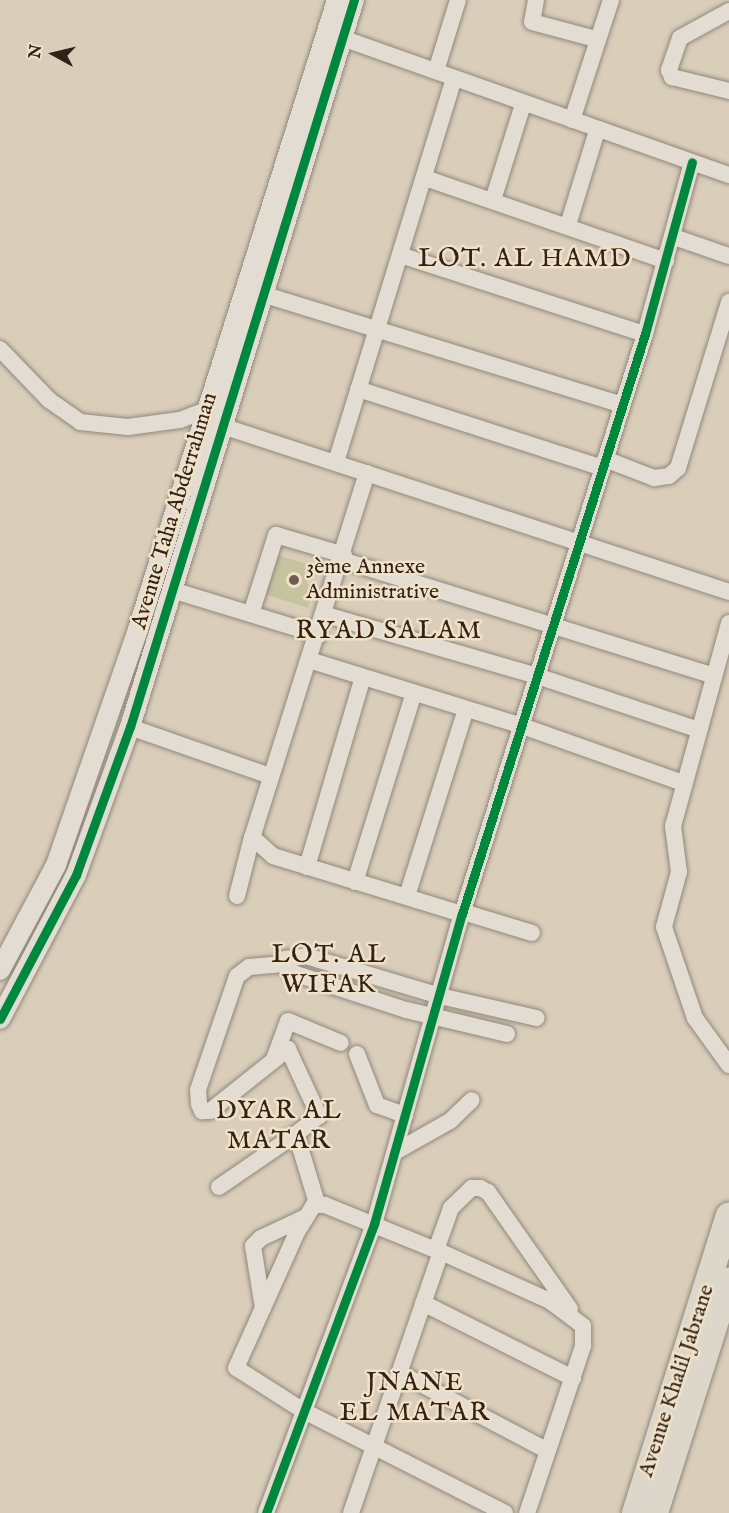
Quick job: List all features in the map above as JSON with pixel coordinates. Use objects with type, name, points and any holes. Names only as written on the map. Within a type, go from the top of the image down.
[{"type":"main road","name":"Avenue Khalil Jabrane","points":[[635,1513],[729,1215]]},
{"type":"main road","name":"Avenue Khalil Jabrane","points":[[655,1513],[729,1280]]},
{"type":"street","name":"Avenue Taha Abderrahman","points":[[3,956],[56,866],[210,418],[337,0]]},
{"type":"street","name":"Avenue Taha Abderrahman","points":[[0,1019],[76,875],[130,727],[172,590],[210,418],[262,294],[354,0]]},
{"type":"street","points":[[436,71],[458,0]]},
{"type":"street","points":[[536,0],[532,22],[596,39]]},
{"type":"street","points":[[572,120],[596,39],[611,0]]},
{"type":"street","points":[[729,11],[680,38],[669,70],[672,77],[729,91]]},
{"type":"street","points":[[342,38],[597,131],[729,175]]},
{"type":"street","points":[[336,462],[454,79]]},
{"type":"street","points":[[493,200],[523,104]]},
{"type":"street","points":[[568,225],[597,131]]},
{"type":"street","points":[[266,1513],[302,1410],[374,1224],[463,913],[645,334],[674,237],[692,162]]},
{"type":"street","points":[[425,178],[568,225],[666,261]]},
{"type":"street","points":[[674,237],[729,256]]},
{"type":"street","points":[[400,255],[645,334]]},
{"type":"street","points":[[262,294],[377,327],[622,405]]},
{"type":"street","points":[[358,388],[604,464],[654,478],[669,476],[678,468],[724,335],[729,302]]},
{"type":"street","points":[[0,349],[49,400],[80,422],[128,427],[210,418],[367,473],[580,541],[729,592]]},
{"type":"street","points":[[237,896],[270,776],[326,615],[367,473]]},
{"type":"street","points":[[251,614],[276,535],[714,676]]},
{"type":"street","points":[[172,590],[318,635]]},
{"type":"street","points":[[326,615],[537,676],[699,730]]},
{"type":"street","points":[[729,623],[673,826],[678,881],[664,927],[695,1018],[729,1065]]},
{"type":"street","points":[[309,660],[522,726],[683,783]]},
{"type":"street","points":[[308,867],[363,677]]},
{"type":"street","points":[[355,882],[414,693]]},
{"type":"street","points":[[407,896],[466,709]]},
{"type":"street","points":[[130,727],[270,776]]},
{"type":"street","points":[[252,837],[273,856],[532,933]]},
{"type":"street","points":[[284,964],[289,956],[306,956],[440,996],[537,1018]]},
{"type":"street","points":[[219,1187],[319,1116],[288,1049],[213,1109],[202,1111],[198,1090],[237,976],[249,967],[284,964],[296,974],[434,1017],[507,1034]]},
{"type":"street","points":[[273,1060],[288,1022],[342,1043]]},
{"type":"street","points":[[357,1054],[377,1105],[405,1115]]},
{"type":"street","points":[[395,1152],[450,1122],[472,1100]]},
{"type":"street","points":[[296,1134],[317,1203]]},
{"type":"street","points":[[351,1513],[423,1304],[451,1208],[472,1188],[480,1188],[489,1192],[576,1317],[585,1335],[573,1378],[527,1513]]},
{"type":"street","points":[[317,1203],[306,1216],[236,1368],[302,1410],[505,1513]]},
{"type":"street","points":[[317,1203],[439,1251],[550,1301],[576,1317]]},
{"type":"street","points":[[263,1308],[254,1246],[261,1238],[306,1216]]},
{"type":"street","points":[[423,1304],[573,1378]]},
{"type":"street","points":[[400,1373],[548,1451]]},
{"type":"shaded area","points":[[277,555],[320,568],[317,577],[310,575],[307,584],[314,586],[308,608],[265,594]]},
{"type":"cycle path","points":[[0,1019],[76,875],[130,727],[354,0]]},
{"type":"cycle path","points":[[266,1513],[374,1224],[462,914],[645,334],[692,162]]},
{"type":"place","name":"3ème Annexe Administrative","points":[[294,580]]},
{"type":"district","name":"LOT. AL HAMD","points":[[525,259]]},
{"type":"district","name":"RYAD SALAM","points":[[389,631]]},
{"type":"district","name":"LOT. AL WIFAK","points":[[329,970]]},
{"type":"district","name":"DYAR AL MATAR","points":[[279,1126]]},
{"type":"district","name":"JNANE EL MATAR","points":[[415,1398]]}]
